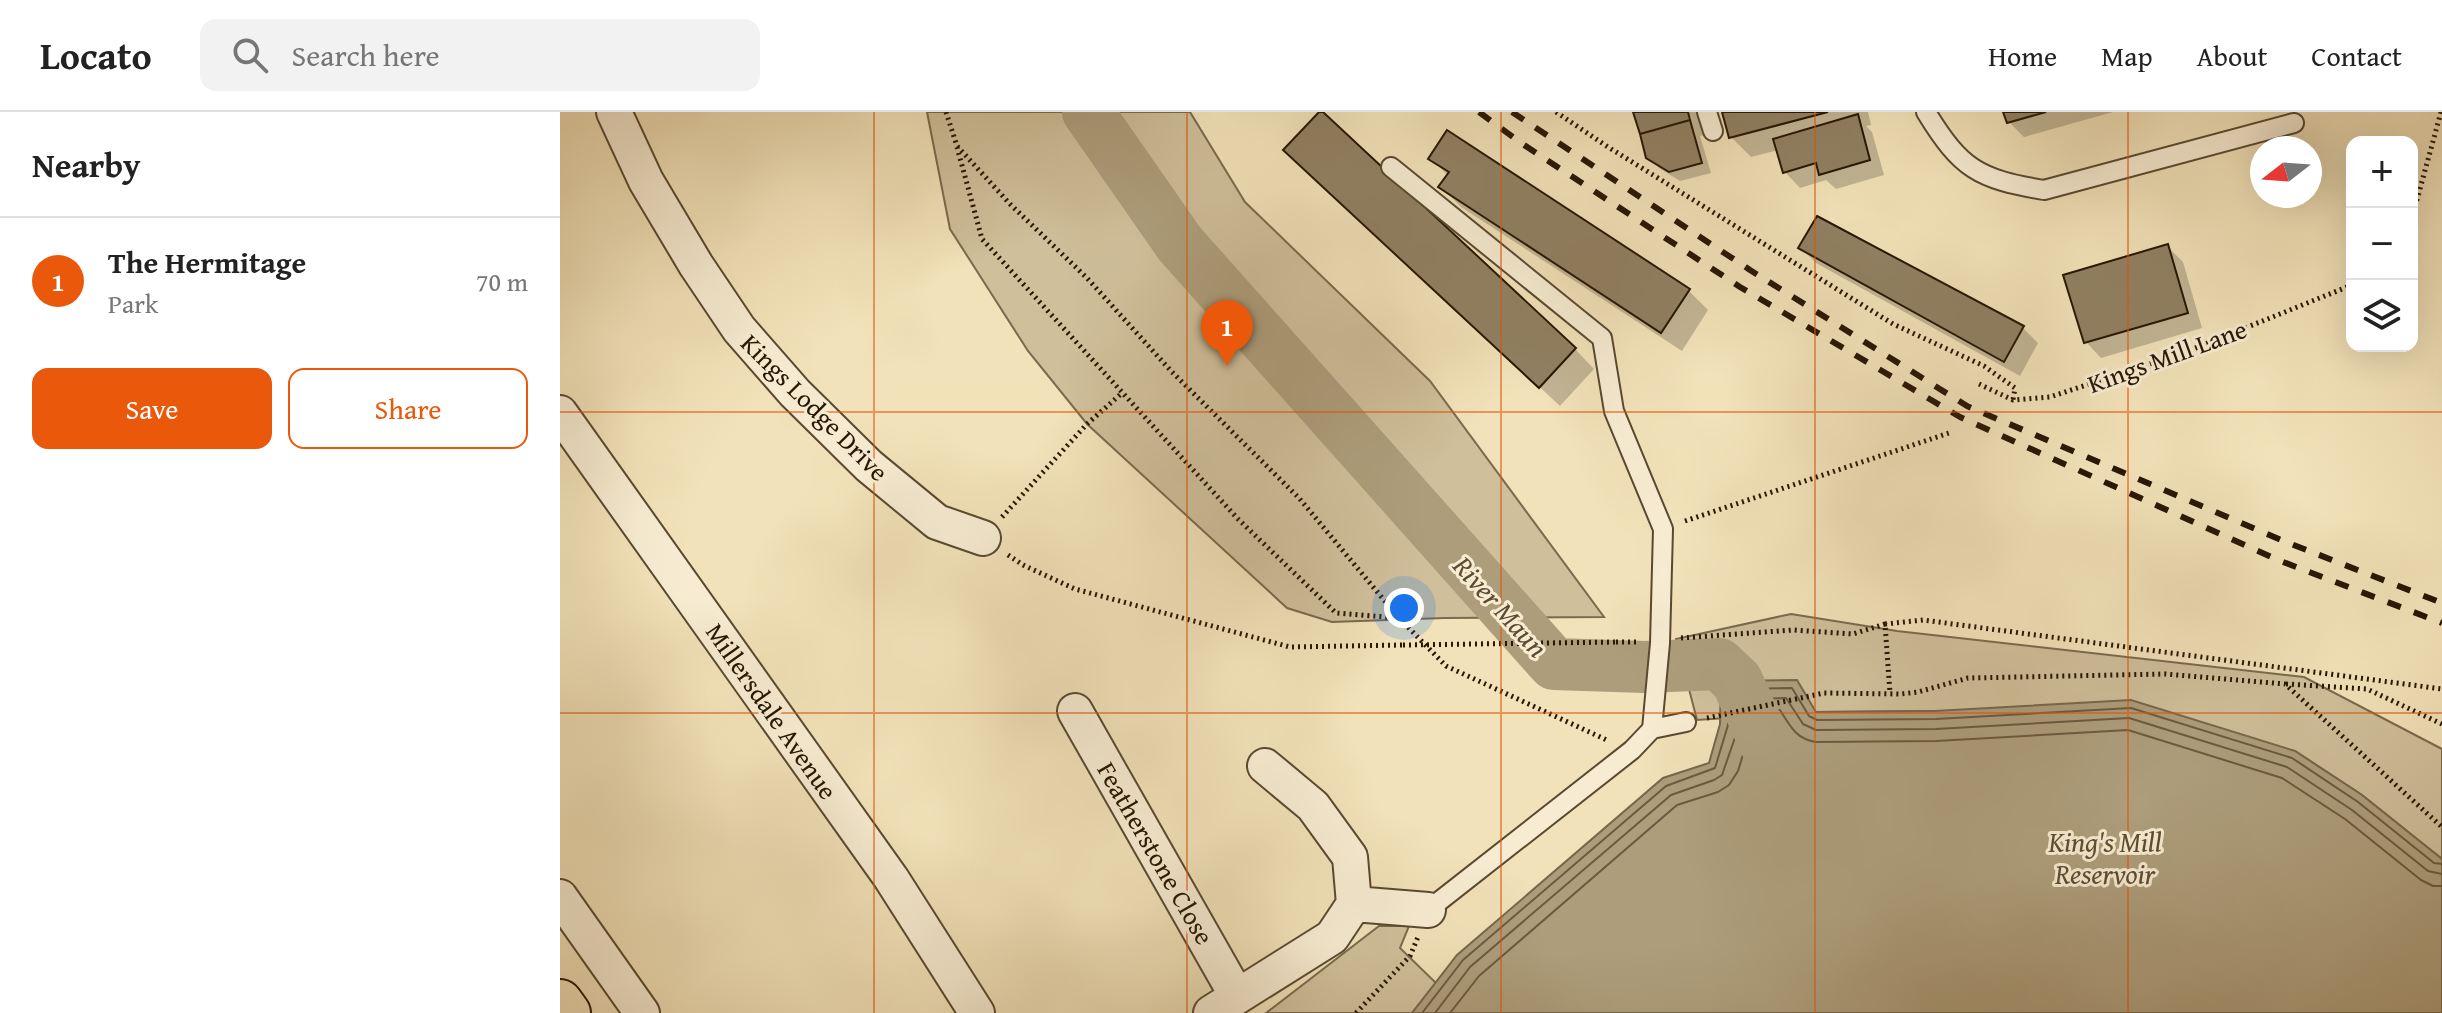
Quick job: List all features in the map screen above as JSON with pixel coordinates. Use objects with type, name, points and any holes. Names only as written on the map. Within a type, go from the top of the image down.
[{"type":"highway","points":[[560,1002],[568,1013]]},
{"type":"street","name":"Kings Lodge Drive","points":[[614,112],[646,181],[739,329],[795,393],[869,466],[937,522],[983,538]]},
{"type":"street","name":"Millersdale Avenue","points":[[560,413],[891,878],[977,1013]]},
{"type":"street","name":"Featherstone Close","points":[[1075,711],[1224,1004]]},
{"type":"street","points":[[1224,1004],[1332,937],[1354,904],[1350,857],[1313,806],[1265,766]]},
{"type":"street","points":[[560,897],[642,1013]]},
{"type":"street","points":[[1354,904],[1428,910]]},
{"type":"lane","points":[[1707,112],[1713,131]]},
{"type":"lane","points":[[1926,112],[1944,142],[1968,166],[2002,183],[2044,190],[2294,123]]},
{"type":"lane","points":[[1391,167],[1602,338],[1614,411],[1663,529],[1660,650],[1652,729]]},
{"type":"lane","points":[[1428,910],[1632,750],[1652,729],[1686,722]]},
{"type":"path","points":[[946,112],[982,239],[1238,519],[1336,613],[1399,618]]},
{"type":"path","points":[[1556,112],[1893,324],[1984,366],[2015,388],[2013,400],[1979,384]]},
{"type":"path","points":[[2415,208],[2441,116]]},
{"type":"path","points":[[957,146],[1010,204],[1087,278],[1172,372],[1299,498],[1399,618],[1446,666],[1632,750]]},
{"type":"path","name":"Kings Mill Lane","points":[[2013,400],[2050,397],[2183,353],[2346,287]]},
{"type":"path","points":[[1122,393],[1087,424],[983,538],[1023,565],[1075,589],[1290,647],[1616,642]]},
{"type":"path","points":[[1663,529],[1949,433]]},
{"type":"path","points":[[1660,650],[1676,639],[1793,630],[1853,634],[1885,624],[1923,620],[2442,689]]},
{"type":"path","points":[[1885,624],[1890,693]]},
{"type":"path","points":[[1686,722],[1824,693],[1918,692],[1968,678],[2165,674],[2367,689],[2442,724]]},
{"type":"path","points":[[2285,684],[2442,827]]},
{"type":"path","points":[[1356,1013],[1410,956],[1428,910]]},
{"type":"shaded area","points":[[927,112],[1190,112],[1245,202],[1430,381],[1604,617],[1332,622],[1287,608],[1087,424],[1028,351],[950,229]]},
{"type":"shaded area","points":[[1791,614],[1897,631],[2304,677],[2442,749],[2442,859],[2362,795],[2295,751],[1935,711],[1816,712],[1697,720],[1676,639]]},
{"type":"shaded area","points":[[1379,926],[1409,926],[1400,948],[1436,983],[1412,1013],[1266,1013]]},
{"type":"water","name":"King's Mill Reservoir","points":[[1797,680],[1816,712],[1935,711],[2131,700],[2295,751],[2362,795],[2442,859],[2442,1013],[1412,1013],[1457,955],[1663,778],[1709,763],[1720,724],[1721,681]]},
{"type":"building","points":[[1319,112],[1323,112],[1576,348],[1539,388],[1283,150]]},
{"type":"building","points":[[1633,112],[1688,112],[1690,120],[1640,134]]},
{"type":"building","points":[[1722,112],[1828,112],[1729,138]]},
{"type":"building","points":[[2003,112],[2046,112],[2007,123]]},
{"type":"building","points":[[1858,114],[1870,160],[1819,175],[1816,163],[1783,173],[1773,139]]},
{"type":"building","points":[[1690,120],[1702,163],[1669,172],[1646,158],[1640,134]]},
{"type":"building","points":[[1447,130],[1690,289],[1661,333],[1438,187],[1449,172],[1428,159]]},
{"type":"building","points":[[1817,216],[2024,326],[2004,362],[1798,248]]},
{"type":"building","points":[[2168,244],[2188,313],[2084,343],[2063,275]]},
{"type":"waterway","name":"River Maun","points":[[1088,112],[1180,244],[1554,664],[1645,667],[1719,664],[1737,681],[1765,743]]},
{"type":"railway","points":[[1479,112],[1740,287],[1960,417],[2278,560],[2442,623]]},
{"type":"railway","points":[[1512,112],[1750,270],[1967,406],[2286,542],[2442,603]]},
{"type":"place","name":"The Hermitage","points":[[1227,366]]}]
